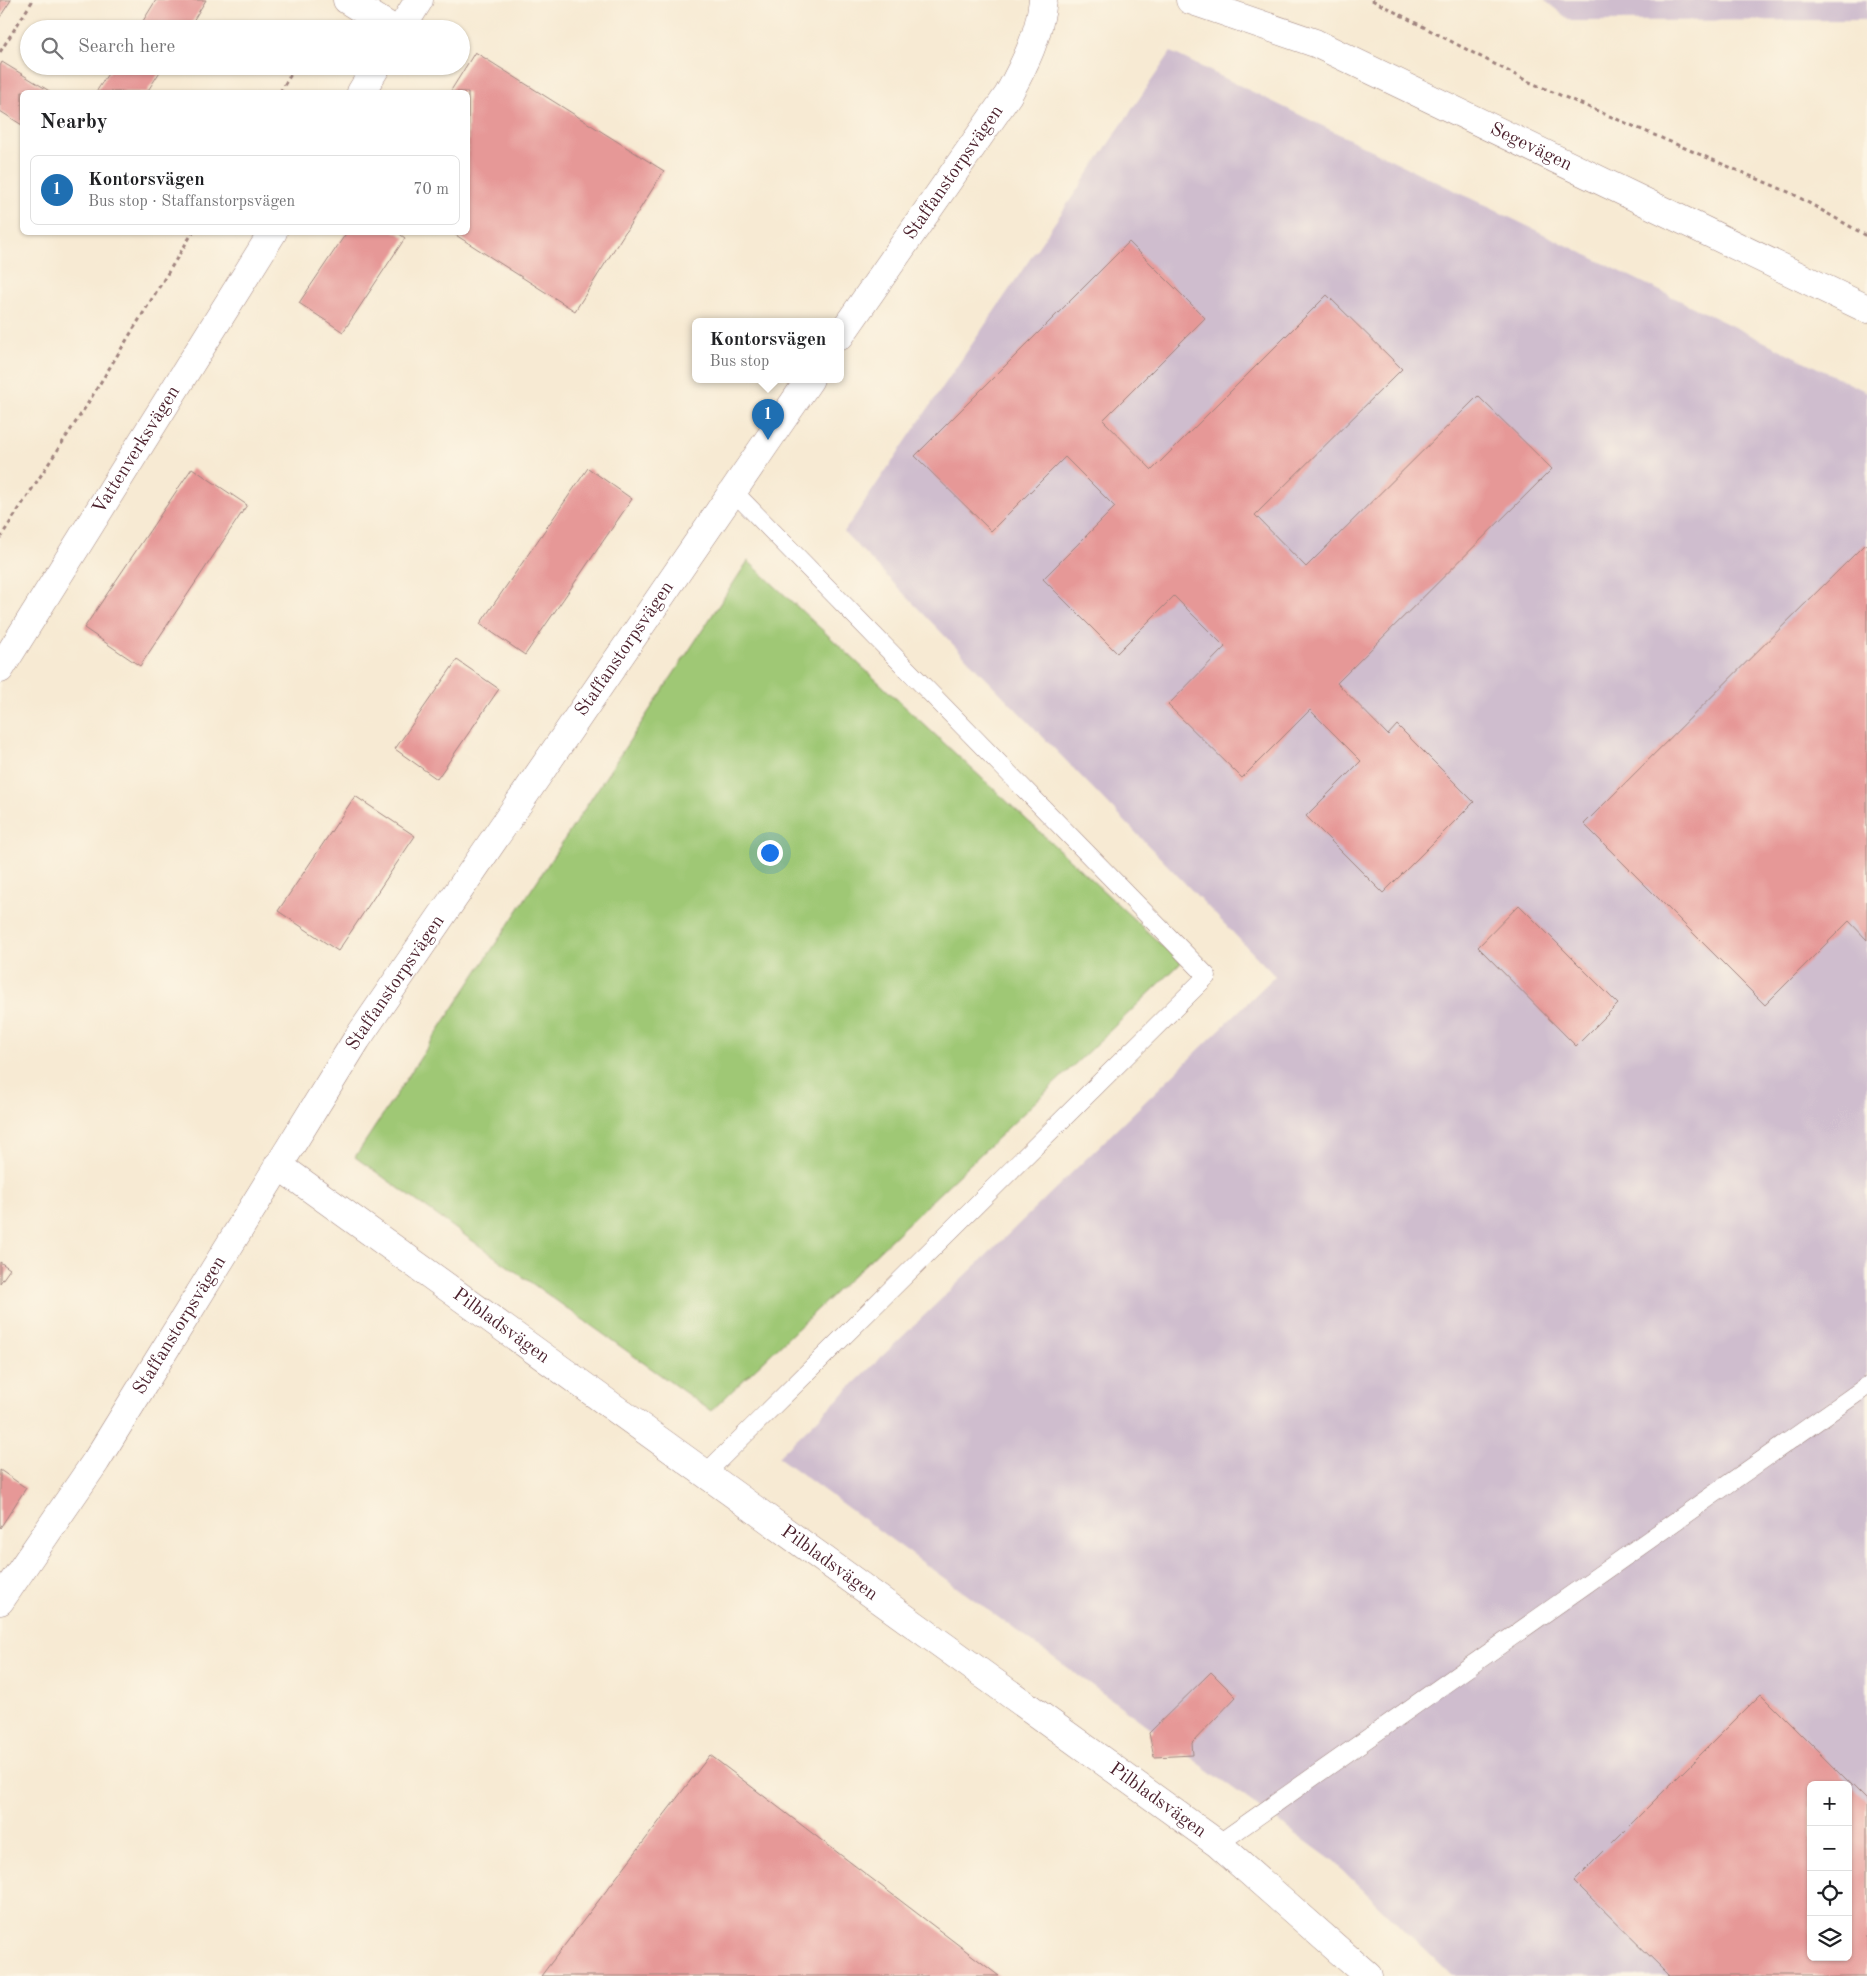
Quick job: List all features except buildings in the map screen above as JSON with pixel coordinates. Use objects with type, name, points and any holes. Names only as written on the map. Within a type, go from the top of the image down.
[{"type":"street","points":[[347,0],[379,20]]},
{"type":"street","points":[[407,20],[419,0]]},
{"type":"street","name":"Staffanstorpsvägen","points":[[844,330],[1008,95],[1030,56],[1040,25],[1043,0]]},
{"type":"street","name":"Segevägen","points":[[1190,0],[1315,43],[1867,309]]},
{"type":"street","points":[[362,90],[371,75]]},
{"type":"street","name":"Vattenverksvägen","points":[[0,669],[271,235]]},
{"type":"street","name":"Staffanstorpsvägen","points":[[0,1601],[96,1462],[357,1039],[807,383]]},
{"type":"street","name":"Pilbladsvägen","points":[[278,1165],[1218,1844],[1368,1976]]},
{"type":"lane","points":[[706,1473],[1207,976],[732,491]]},
{"type":"lane","points":[[1218,1844],[1867,1386]]},
{"type":"path","points":[[20,20],[33,0]]},
{"type":"path","points":[[1372,0],[1527,81],[1793,194],[1867,236]]},
{"type":"path","points":[[0,52],[20,20]]},
{"type":"path","points":[[281,90],[290,75]]},
{"type":"path","points":[[0,538],[83,411],[191,235]]},
{"type":"shaded area","points":[[1544,0],[1867,0],[1867,20],[1571,21]]},
{"type":"shaded area","points":[[1171,52],[1867,392],[1867,1976],[1452,1976],[1333,1861],[778,1457],[1275,976],[844,532]]},
{"type":"green space","points":[[748,561],[1181,963],[711,1411],[355,1157]]},
{"type":"place","name":"Kontorsvägen","points":[[768,440]]}]
